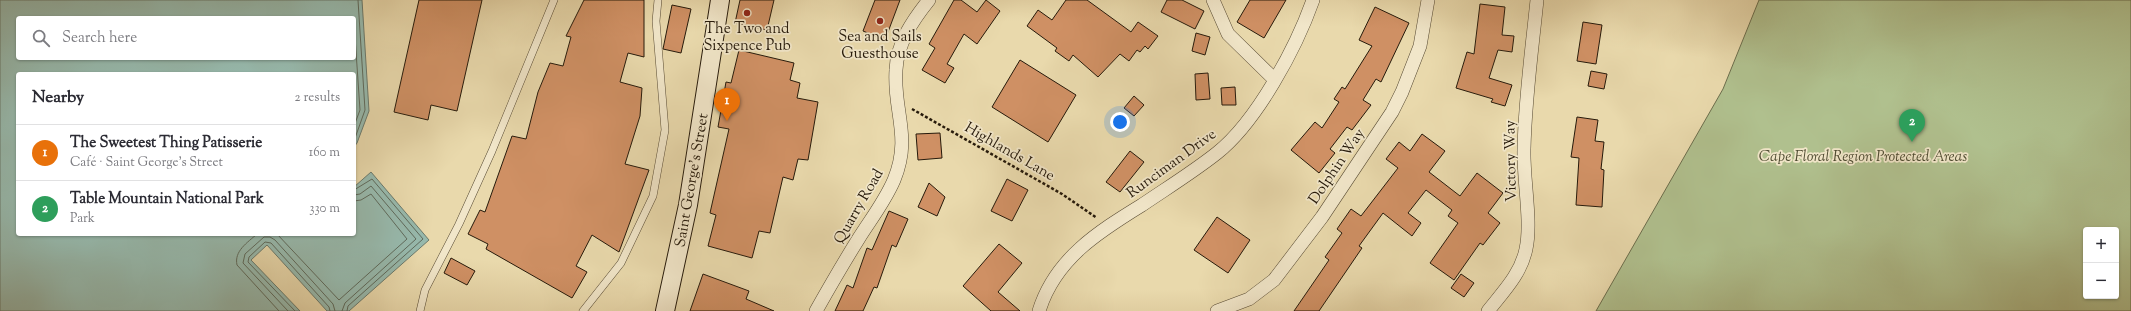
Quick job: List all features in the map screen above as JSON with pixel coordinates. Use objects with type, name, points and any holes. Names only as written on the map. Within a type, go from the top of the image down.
[{"type":"main road","name":"Saint George's Street","points":[[665,311],[688,205],[720,0]]},
{"type":"street","name":"Quarry Road","points":[[816,311],[894,181],[901,155],[903,137],[898,101],[896,70],[899,52],[912,22],[929,0]]},
{"type":"street","points":[[1213,0],[1228,34],[1274,79]]},
{"type":"street","name":"Runciman Drive","points":[[1039,311],[1049,285],[1065,262],[1079,247],[1218,152],[1242,129],[1258,108],[1274,79],[1302,28],[1313,0]]},
{"type":"street","name":"Dolphin Way","points":[[1217,311],[1249,299],[1274,280],[1322,217],[1392,112],[1402,92],[1420,46],[1428,0]]},
{"type":"street","name":"Victory Way","points":[[1488,311],[1518,272],[1526,249],[1527,228],[1524,175],[1524,123],[1537,0]]},
{"type":"lane","points":[[420,311],[425,290],[459,224],[492,151],[554,0]]},
{"type":"lane","points":[[583,311],[622,263],[653,196],[666,130],[656,21],[658,0]]},
{"type":"path","name":"Highlands Lane","points":[[898,101],[1062,194],[1108,226]]},
{"type":"green space","name":"Cape Floral Region Protected Areas","points":[[1759,0],[2131,0],[2131,311],[1596,311],[1723,89]]},
{"type":"water","points":[[0,0],[362,0],[369,111],[356,144],[356,72],[16,72],[16,236],[356,236],[356,185],[371,172],[429,240],[349,311],[327,311],[267,245],[251,260],[300,311],[0,311]]},
{"type":"building","points":[[419,0],[482,0],[457,111],[431,105],[428,120],[394,112]]},
{"type":"building","points":[[584,0],[644,0],[644,57],[628,53],[620,82],[642,88],[640,116],[625,164],[649,170],[619,252],[592,235],[576,266],[587,272],[572,298],[486,249],[488,244],[468,234],[480,210],[485,212],[512,136],[526,139],[538,92],[550,63],[563,66],[571,37],[566,36]]},
{"type":"building","points":[[740,0],[774,0],[767,30],[735,23]]},
{"type":"building","name":"Sea and Sails Guesthouse","points":[[875,0],[900,0],[885,40],[863,31]]},
{"type":"building","points":[[954,0],[961,0],[977,12],[986,0],[1000,11],[977,44],[964,34],[947,64],[954,68],[945,83],[922,70],[935,48],[929,44]]},
{"type":"building","points":[[1066,0],[1087,0],[1131,32],[1138,22],[1158,36],[1148,49],[1145,46],[1140,52],[1137,50],[1129,61],[1120,54],[1098,77],[1073,55],[1069,61],[1055,51],[1057,48],[1027,26],[1038,10],[1052,20]]},
{"type":"building","points":[[1167,0],[1182,0],[1204,11],[1195,29],[1161,12]]},
{"type":"building","points":[[1250,0],[1286,0],[1264,38],[1237,22]]},
{"type":"building","points":[[1480,4],[1505,7],[1502,35],[1514,36],[1512,52],[1498,50],[1489,78],[1512,85],[1505,106],[1491,102],[1493,99],[1456,88],[1467,52],[1474,54]]},
{"type":"building","points":[[672,5],[691,9],[681,53],[663,49]]},
{"type":"building","points":[[1375,7],[1409,23],[1381,82],[1376,79],[1363,100],[1371,105],[1352,130],[1347,127],[1330,149],[1335,153],[1319,173],[1291,150],[1315,122],[1322,128],[1339,102],[1334,99],[1342,87],[1345,89],[1372,46],[1359,40]]},
{"type":"building","points":[[1583,22],[1602,25],[1596,64],[1577,61]]},
{"type":"building","points":[[1196,33],[1210,37],[1205,55],[1192,51]]},
{"type":"building","points":[[739,50],[794,63],[790,80],[800,83],[797,98],[818,102],[808,160],[798,159],[793,180],[783,177],[770,233],[759,231],[752,258],[708,246],[716,215],[710,213],[729,129],[718,127],[726,82],[731,83]]},
{"type":"building","points":[[1020,60],[1076,95],[1048,142],[992,107]]},
{"type":"building","points":[[1591,71],[1607,74],[1604,89],[1588,86]]},
{"type":"building","points":[[1208,73],[1210,99],[1196,100],[1195,74]]},
{"type":"building","points":[[1235,87],[1236,105],[1222,105],[1221,88]]},
{"type":"building","points":[[1134,96],[1144,105],[1134,116],[1124,108]]},
{"type":"building","points":[[1577,117],[1598,120],[1595,141],[1604,142],[1601,169],[1604,170],[1602,207],[1576,205],[1579,158],[1571,157]]},
{"type":"building","points":[[940,133],[942,158],[918,160],[916,134]]},
{"type":"building","points":[[1422,134],[1445,151],[1429,172],[1460,196],[1477,173],[1503,193],[1488,213],[1500,223],[1483,245],[1480,243],[1454,280],[1430,263],[1458,223],[1448,216],[1452,210],[1426,190],[1408,213],[1421,223],[1412,236],[1383,213],[1359,246],[1362,248],[1319,311],[1294,311],[1329,260],[1325,257],[1342,233],[1337,229],[1351,209],[1361,216],[1398,168],[1386,159],[1399,142],[1410,151]]},
{"type":"building","points":[[1130,151],[1144,162],[1120,192],[1106,182]]},
{"type":"building","points":[[1007,179],[1028,190],[1012,221],[991,211]]},
{"type":"building","points":[[929,183],[945,197],[937,216],[918,207]]},
{"type":"building","points":[[889,211],[908,219],[896,247],[892,245],[877,288],[874,287],[863,311],[835,311],[847,285],[853,288],[867,248],[872,250]]},
{"type":"building","points":[[1217,217],[1250,240],[1228,273],[1194,250]]},
{"type":"building","points":[[999,244],[1022,263],[998,292],[1020,311],[991,311],[963,286]]},
{"type":"building","points":[[451,258],[475,271],[467,285],[444,273]]},
{"type":"building","points":[[703,274],[749,291],[746,299],[774,311],[690,311]]},
{"type":"building","points":[[1461,274],[1474,283],[1464,297],[1451,288]]},
{"type":"place","name":"The Two and Sixpence Pub","points":[[747,13]]},
{"type":"place","name":"Sea and Sails Guesthouse","points":[[880,21]]},
{"type":"place","name":"The Sweetest Thing Patisserie","points":[[727,121]]},
{"type":"place","name":"Table Mountain National Park","points":[[1912,142]]}]
